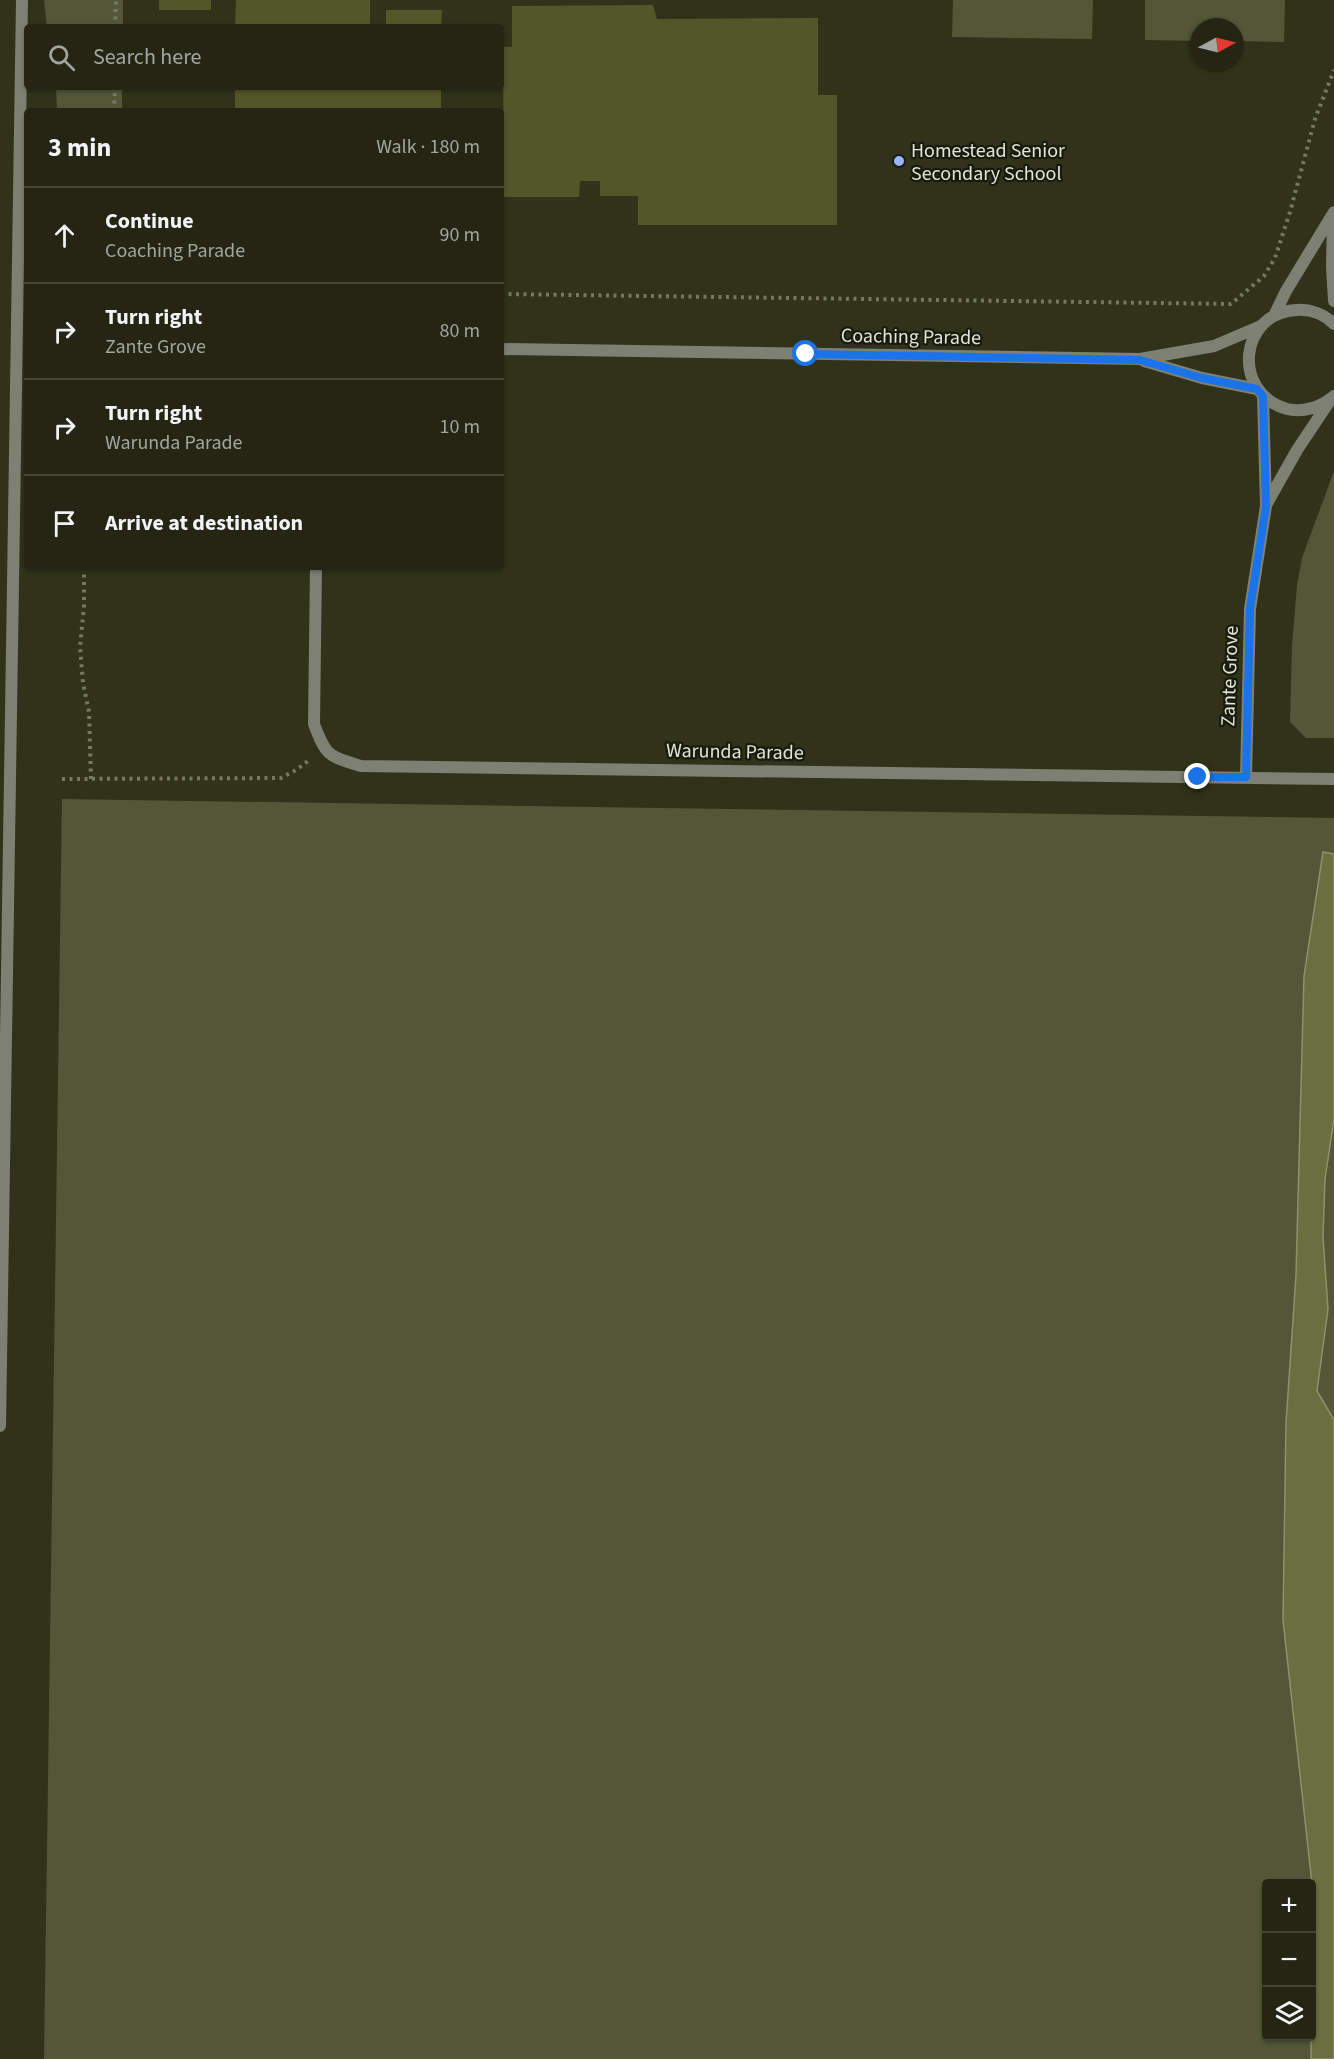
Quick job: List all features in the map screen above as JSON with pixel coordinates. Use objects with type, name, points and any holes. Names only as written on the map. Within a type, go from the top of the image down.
[{"type":"street","points":[[0,1426],[21,342],[22,0]]},
{"type":"street","points":[[1333,323],[1334,213]]},
{"type":"street","points":[[1274,316],[1286,291],[1334,213]]},
{"type":"street","points":[[1261,327],[1274,316],[1288,310],[1304,309],[1319,314],[1333,323]]},
{"type":"street","name":"Coaching Parade","points":[[504,349],[1140,360],[1214,346],[1261,327]]},
{"type":"street","name":"Zante Grove","points":[[1246,777],[1250,609],[1266,506],[1260,392],[1250,374],[1248,357],[1252,340],[1261,327]]},
{"type":"street","name":"Coaching Parade","points":[[1140,360],[1260,392],[1282,407],[1304,410],[1318,407],[1332,398]]},
{"type":"street","name":"Zante Grove","points":[[1266,506],[1297,450],[1332,398]]},
{"type":"street","points":[[316,570],[314,724],[323,748]]},
{"type":"street","name":"Warunda Parade","points":[[323,748],[337,759],[361,766],[1334,779]]},
{"type":"path","points":[[115,24],[116,0]]},
{"type":"path","points":[[504,294],[1231,304],[1264,276],[1275,258],[1316,119],[1334,70]]},
{"type":"path","points":[[114,108],[115,90]]},
{"type":"path","points":[[84,570],[84,606],[80,647],[83,683],[89,712],[91,779]]},
{"type":"path","points":[[62,779],[280,778],[296,771],[323,748]]},
{"type":"shaded area","points":[[44,0],[123,0],[123,24],[47,24]]},
{"type":"shaded area","points":[[953,0],[1093,0],[1092,39],[952,37]]},
{"type":"shaded area","points":[[1145,0],[1285,0],[1284,42],[1244,41],[1244,18],[1190,18],[1190,41],[1145,40]]},
{"type":"shaded area","points":[[56,90],[122,90],[122,108],[57,108]]},
{"type":"shaded area","points":[[1334,471],[1334,738],[1306,738],[1290,722],[1292,646],[1297,585],[1302,558]]},
{"type":"shaded area","points":[[62,799],[1334,818],[1334,2059],[44,2059]]},
{"type":"shaded area","points":[[1323,852],[1334,854],[1334,1119],[1325,1179],[1323,1237],[1328,1309],[1317,1391],[1334,1420],[1334,2059],[1311,2059],[1311,2041],[1316,2041],[1316,1879],[1311,1879],[1283,1620],[1286,1423],[1296,1275],[1304,976]]},
{"type":"building","points":[[159,0],[211,0],[211,10],[159,10]]},
{"type":"building","points":[[236,0],[370,0],[370,24],[235,24]]},
{"type":"building","points":[[653,5],[657,19],[818,18],[818,95],[837,95],[837,225],[638,225],[638,196],[600,196],[600,181],[580,181],[579,197],[504,197],[504,47],[512,47],[512,6]]},
{"type":"building","points":[[386,10],[442,10],[441,24],[386,24]]},
{"type":"building","points":[[235,90],[441,90],[441,108],[235,108]]},
{"type":"place","name":"Homestead Senior Secondary School","points":[[899,161]]},
{"type":"route","points":[[806,354],[1140,360],[1202,378],[1257,389],[1263,396],[1266,506],[1250,609],[1246,777],[1198,777]]}]
